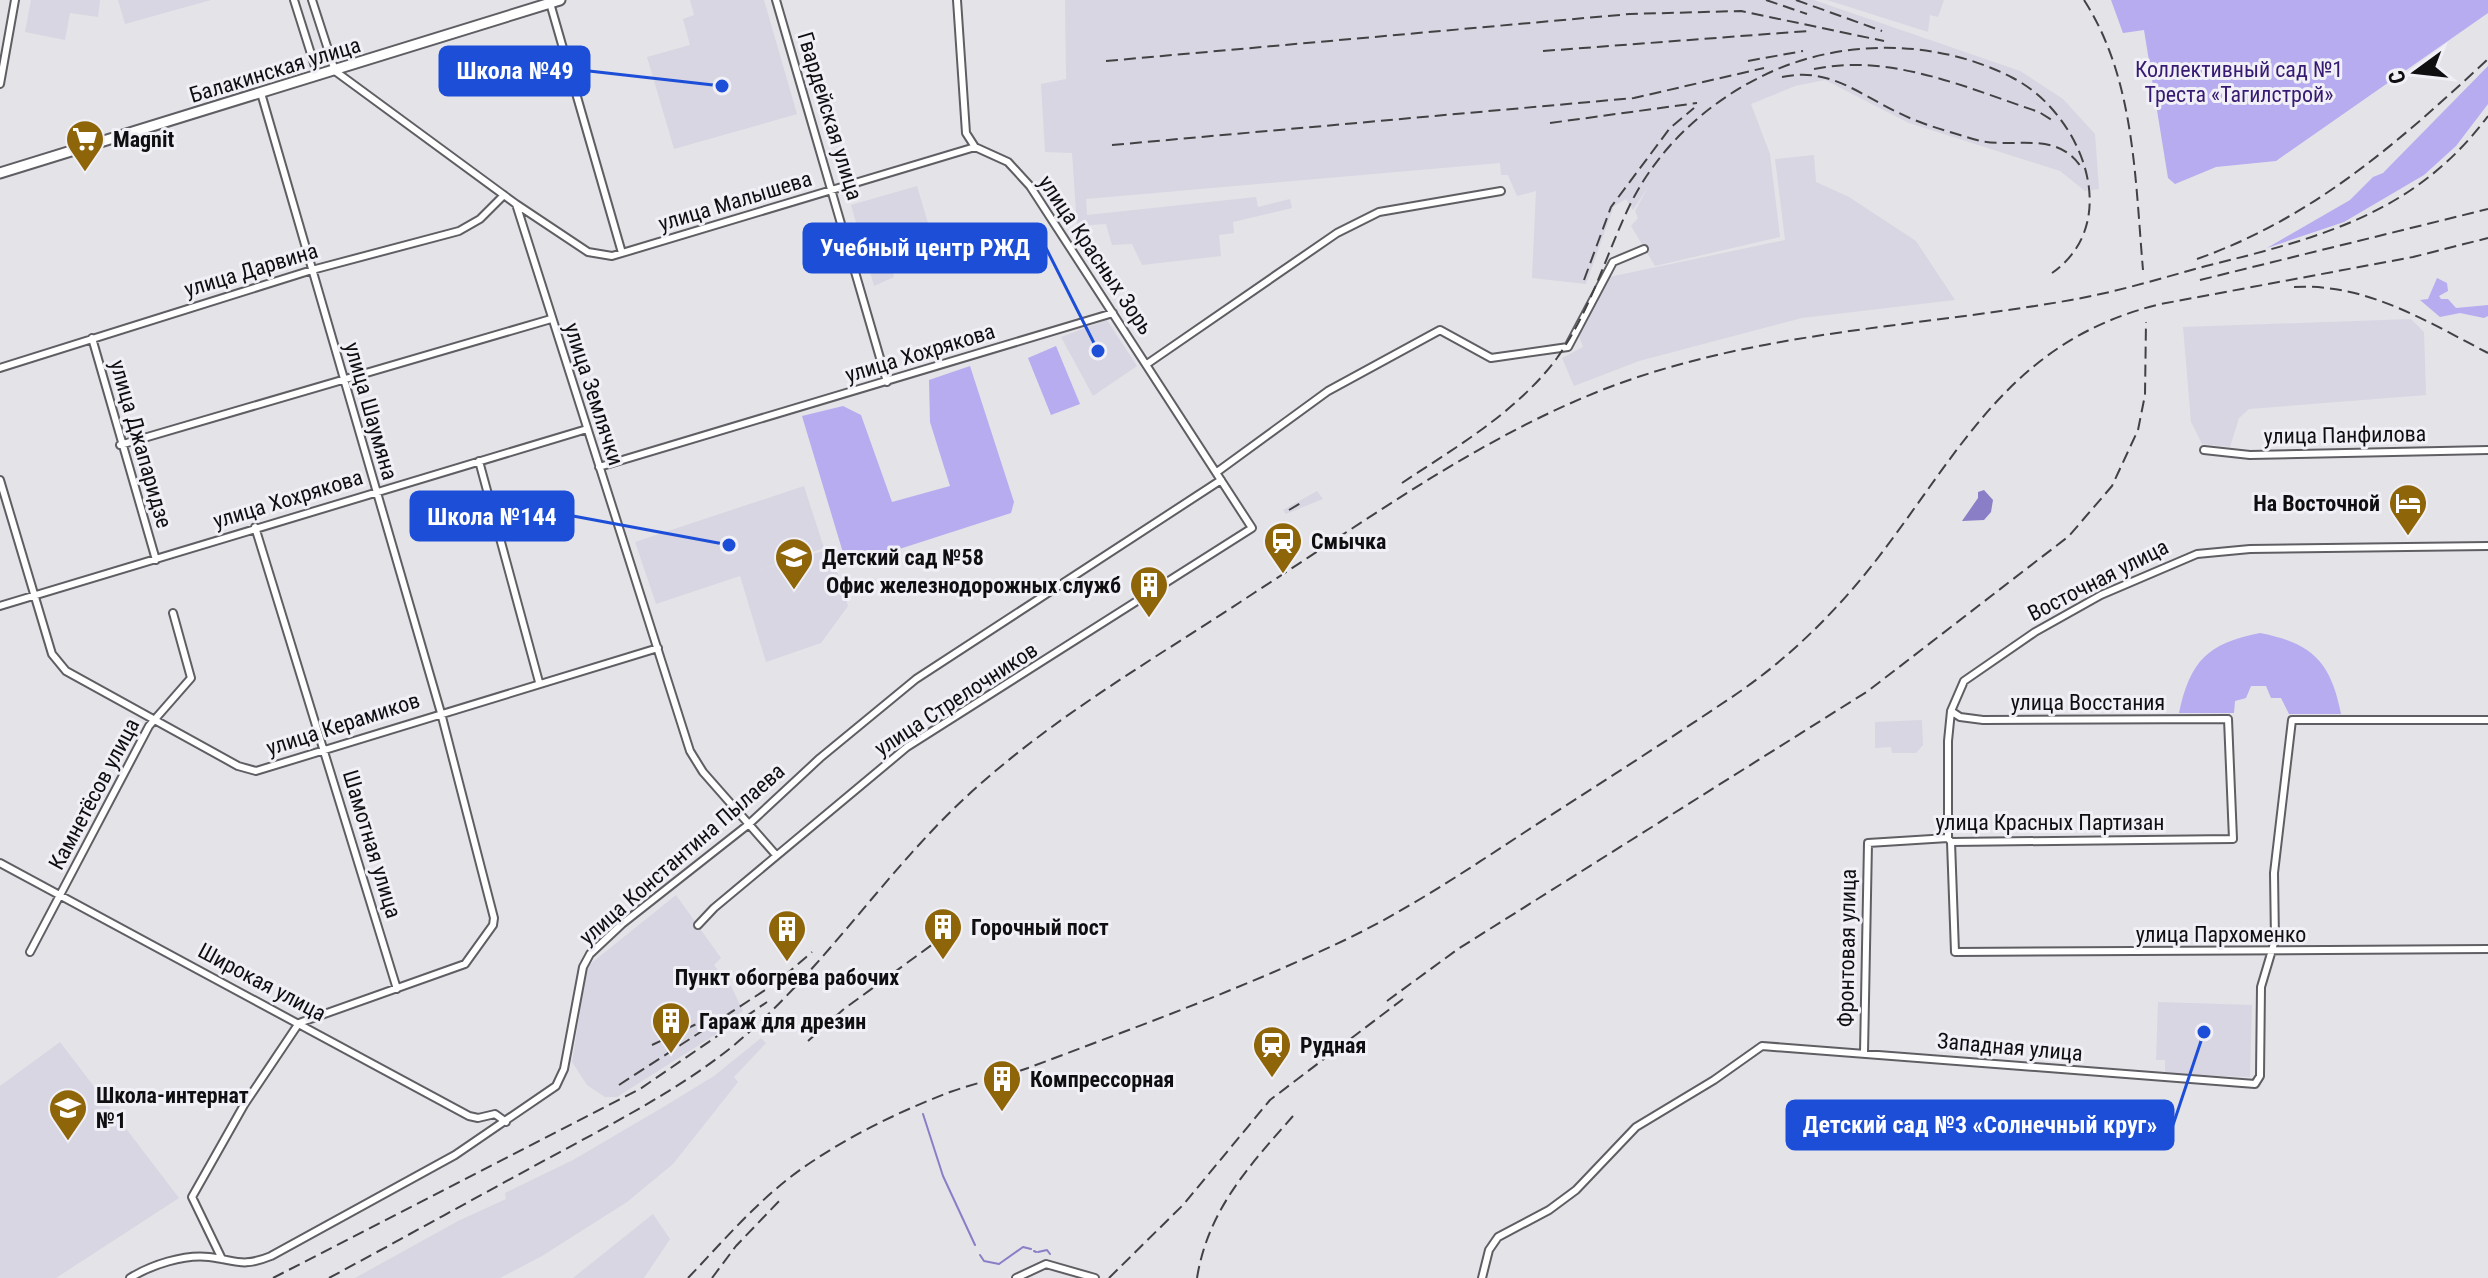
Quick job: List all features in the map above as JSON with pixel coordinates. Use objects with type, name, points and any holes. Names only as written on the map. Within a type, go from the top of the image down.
[{"type":"main road","name":"Балакинская улица","points":[[0,173],[553,1]]},
{"type":"street","points":[[0,84],[15,0]]},
{"type":"street","points":[[294,0],[318,76]]},
{"type":"street","points":[[312,0],[335,71],[516,204]]},
{"type":"street","name":"Гвардейская улица","points":[[776,0],[834,190],[887,382]]},
{"type":"street","points":[[957,0],[964,122],[975,147]]},
{"type":"street","points":[[553,1],[622,253]]},
{"type":"street","name":"улица Шаумяна","points":[[261,93],[441,713],[494,913],[493,925],[468,962],[397,989]]},
{"type":"street","name":"улица Малышева","points":[[516,204],[588,252],[604,256],[975,147]]},
{"type":"street","name":"улица Красных Зорь","points":[[975,147],[1008,162],[1030,186],[1252,528]]},
{"type":"street","points":[[1147,364],[1337,233],[1368,217],[1501,191]]},
{"type":"street","name":"улица Дарвина","points":[[0,368],[312,270],[459,231],[480,219],[504,195]]},
{"type":"street","name":"улица Землячки","points":[[516,204],[693,758],[776,855]]},
{"type":"street","points":[[1217,472],[1328,391],[1440,330],[1491,358],[1563,349],[1571,345],[1613,262],[1644,249]]},
{"type":"street","name":"улица Хохрякова","points":[[599,467],[1113,313]]},
{"type":"street","points":[[120,445],[551,319]]},
{"type":"street","name":"улица Джапаридзе","points":[[92,338],[120,445],[156,560]]},
{"type":"street","name":"улица Хохрякова","points":[[0,606],[375,490],[587,429]]},
{"type":"street","name":"улица Панфилова","points":[[2204,450],[2250,455],[2488,450]]},
{"type":"street","points":[[479,461],[539,682]]},
{"type":"street","name":"улица Керамиков","points":[[0,480],[52,654],[66,671],[238,766],[256,771],[658,648]]},
{"type":"street","name":"улица Константина Пылаева","points":[[130,1278],[152,1267],[192,1258],[222,1259],[244,1264],[284,1250],[455,1155],[506,1122],[562,1078],[579,979],[590,954],[654,898],[749,824],[820,758],[935,664],[1221,480]]},
{"type":"street","name":"Шамотная улица","points":[[255,527],[397,989]]},
{"type":"street","name":"улица Стрелочников","points":[[698,925],[776,855],[907,747],[1252,528]]},
{"type":"street","name":"Восточная улица","points":[[1951,711],[1969,676],[2023,639],[2101,595],[2187,556],[2250,549],[2488,546]]},
{"type":"street","name":"Камнетёсов улица","points":[[30,952],[156,718],[191,678],[173,613]]},
{"type":"street","points":[[1949,840],[1951,711]]},
{"type":"street","name":"улица Восстания","points":[[1951,711],[1960,717],[1983,720],[2228,719],[2233,839]]},
{"type":"street","points":[[2272,952],[2274,873],[2292,720],[2488,720]]},
{"type":"street","name":"улица Красных Партизан","points":[[1868,843],[2233,839]]},
{"type":"street","name":"улица Пархоменко","points":[[1949,840],[1955,952],[2488,949]]},
{"type":"street","name":"Фронтовая улица","points":[[1864,1053],[1868,843]]},
{"type":"street","name":"Широкая улица","points":[[0,863],[469,1116],[478,1118],[495,1114],[506,1122]]},
{"type":"street","name":"Западная улица","points":[[1482,1278],[1489,1250],[1498,1237],[1549,1210],[1576,1190],[1636,1127],[1714,1080],[1762,1046],[2255,1084],[2260,1076],[2261,987],[2272,952]]},
{"type":"street","points":[[222,1259],[192,1197],[244,1105],[299,1023],[397,989]]},
{"type":"street","points":[[1016,1278],[1046,1264],[1095,1278]]},
{"type":"shaded area","points":[[31,0],[100,0],[98,17],[70,13],[65,40],[25,32]]},
{"type":"shaded area","points":[[118,0],[211,0],[125,24]]},
{"type":"shaded area","points":[[690,0],[764,0],[797,114],[674,149],[647,57],[690,45],[683,19],[694,15]]},
{"type":"shaded area","points":[[1065,0],[1814,0],[2020,71],[2063,99],[2095,134],[2099,189],[2085,191],[2060,171],[1909,123],[1825,80],[1795,86],[1751,104],[1770,154],[1780,237],[1655,266],[1631,226],[1638,218],[1635,211],[1648,187],[1633,210],[1626,199],[1614,206],[1586,284],[1532,278],[1536,191],[1517,196],[1508,175],[1501,175],[1500,163],[1086,199],[1087,215],[1256,197],[1258,207],[1290,199],[1292,208],[1233,222],[1234,233],[1219,235],[1221,256],[1142,265],[1132,244],[1112,245],[1106,224],[1077,226],[1072,153],[1045,152],[1041,84],[1066,79]]},
{"type":"shaded area","points":[[1827,0],[1944,0],[1938,17],[1930,15],[1928,32]]},
{"type":"shaded area","points":[[1814,155],[1816,182],[1849,197],[1916,241],[1955,300],[1802,318],[1639,361],[1574,386],[1562,358],[1583,347],[1579,336],[1609,277],[1785,240],[1775,159]]},
{"type":"shaded area","points":[[917,186],[936,250],[903,259],[904,266],[892,270],[894,277],[874,286],[851,205]]},
{"type":"shaded area","points":[[2411,319],[2424,332],[2426,395],[2249,409],[2239,418],[2230,447],[2202,444],[2191,422],[2183,327]]},
{"type":"shaded area","points":[[1107,320],[1137,366],[1093,396],[1061,337]]},
{"type":"shaded area","points":[[804,486],[824,548],[759,570],[830,549],[848,606],[821,643],[766,662],[740,576],[656,604],[635,542]]},
{"type":"shaded area","points":[[1984,490],[1993,500],[1991,512],[1984,520],[1962,521],[1978,498],[1978,492]]},
{"type":"shaded area","points":[[1317,491],[1323,499],[1286,514],[1283,510]]},
{"type":"shaded area","points":[[1922,720],[1923,745],[1916,753],[1892,753],[1891,747],[1875,748],[1875,722]]},
{"type":"shaded area","points":[[676,895],[721,958],[714,965],[731,986],[743,1011],[719,1027],[721,1031],[617,1097],[605,1097],[587,1085],[572,1062],[589,965]]},
{"type":"shaded area","points":[[2158,1002],[2252,1005],[2250,1077],[2165,1074],[2165,1060],[2156,1060]]},
{"type":"shaded area","points":[[761,1038],[766,1043],[734,1077],[738,1082],[673,1164],[627,1202],[542,1256],[500,1278],[355,1278],[458,1221],[506,1199],[505,1193],[573,1160],[665,1106],[714,1076]]},
{"type":"shaded area","name":"Школа-интернат №1","points":[[60,1042],[179,1198],[56,1278],[0,1278],[0,1086]]},
{"type":"shaded area","points":[[653,1214],[670,1239],[644,1278],[573,1278]]},
{"type":"green space","name":"Коллективный сад №1 Треста «Тагилстрой»","points":[[2111,0],[2488,0],[2488,13],[2276,161],[2216,167],[2175,184],[2168,178],[2144,30],[2123,33]]},
{"type":"green space","points":[[2488,66],[2488,104],[2456,146],[2424,175],[2344,222],[2267,248],[2350,200],[2373,177],[2383,173]]},
{"type":"green space","points":[[2437,278],[2447,283],[2448,291],[2439,296],[2441,299],[2448,299],[2456,308],[2488,305],[2488,316],[2484,318],[2460,313],[2440,317],[2420,300],[2428,299]]},
{"type":"green space","points":[[1056,346],[1080,404],[1051,415],[1028,358]]},
{"type":"green space","points":[[970,366],[1014,502],[1011,513],[856,563],[844,556],[802,416],[843,406],[861,415],[892,502],[950,486],[930,422],[929,380]]},
{"type":"green space","points":[[2260,633],[2293,643],[2316,658],[2331,681],[2341,714],[2289,714],[2281,698],[2271,698],[2266,686],[2251,686],[2246,698],[2235,701],[2234,713],[2179,713],[2189,680],[2204,657],[2227,642]]},
{"type":"waterway","points":[[923,1114],[943,1176],[975,1245]]},
{"type":"waterway","points":[[980,1255],[984,1261],[999,1264],[1023,1247],[1031,1249]]},
{"type":"waterway","points":[[1038,1252],[1047,1250],[1050,1254]]},
{"type":"railway","points":[[1766,0],[1807,14]]},
{"type":"railway","points":[[1796,0],[1882,31]]},
{"type":"railway","points":[[2084,0],[2101,31],[2123,96],[2130,130],[2143,270]]},
{"type":"railway","points":[[1106,61],[1630,14],[1741,11],[1884,41]]},
{"type":"railway","points":[[1543,51],[1808,31]]},
{"type":"railway","points":[[1402,483],[1505,412],[1557,358],[1587,305],[1639,188],[1669,146],[1728,96],[1750,82],[1802,60],[1863,49],[1925,50],[1985,65],[2037,94],[2058,116],[2074,142],[2085,170],[2090,198],[2086,226],[2074,251],[2052,273]]},
{"type":"railway","points":[[1748,61],[1803,51]]},
{"type":"railway","points":[[2197,259],[2239,242],[2317,200],[2421,120],[2488,59]]},
{"type":"railway","points":[[1814,69],[1843,65],[1900,69],[1984,93],[2039,112],[2055,122]]},
{"type":"railway","points":[[1112,145],[1634,98],[1764,68]]},
{"type":"railway","points":[[1782,77],[1799,75],[1828,79],[1915,120],[1973,139],[2045,144],[2070,155],[2081,167]]},
{"type":"railway","points":[[1550,123],[1697,103]]},
{"type":"railway","points":[[1584,280],[1611,207],[1670,128],[1694,108]]},
{"type":"railway","points":[[329,1278],[628,1115],[713,1061],[765,1018],[936,827],[999,768],[1106,689],[1423,483],[1510,433],[1602,390],[1659,370],[1717,355],[1834,333],[2088,297],[2287,245],[2362,217],[2396,199],[2429,177],[2460,149],[2488,116]]},
{"type":"railway","points":[[2200,280],[2488,209]]},
{"type":"railway","points":[[688,1278],[747,1216],[795,1173],[846,1141],[932,1099],[1028,1068],[1148,1023],[1347,939],[1438,888],[1729,699],[1770,669],[1825,619],[1874,563],[1963,441],[1994,405],[2027,372],[2065,344],[2109,321],[2161,304],[2413,257],[2488,238]]},
{"type":"railway","points":[[2294,287],[2346,291],[2395,306],[2488,353]]},
{"type":"railway","points":[[1387,1001],[1458,949],[1868,691],[2069,536],[2112,486],[2138,430],[2145,395],[2146,322]]},
{"type":"railway","points":[[1289,510],[1304,501]]},
{"type":"railway","points":[[808,1041],[844,1009],[937,941]]},
{"type":"railway","points":[[619,1085],[776,983],[812,952]]},
{"type":"railway","points":[[1109,1278],[1183,1205],[1270,1100],[1403,999]]},
{"type":"railway","points":[[273,1278],[640,1089],[767,1002]]},
{"type":"railway","points":[[652,1045],[705,1020]]},
{"type":"railway","points":[[1197,1278],[1210,1231],[1221,1210],[1246,1171],[1293,1116]]},
{"type":"railway","points":[[712,1278],[736,1246],[783,1197]]},
{"type":"place","name":"Школа №49","points":[[722,86]]},
{"type":"place","name":"Magnit","points":[[85,173]]},
{"type":"place","name":"Учебный центр РЖД","points":[[1098,351]]},
{"type":"place","name":"На Восточной","points":[[2408,537]]},
{"type":"place","name":"Школа №144","points":[[729,545]]},
{"type":"place","name":"Смычка","points":[[1283,575]]},
{"type":"place","name":"Детский сад №58","points":[[794,591]]},
{"type":"place","name":"Офис железнодорожных служб","points":[[1149,619]]},
{"type":"place","name":"Горочный пост","points":[[943,961]]},
{"type":"place","name":"Пункт обогрева рабочих","points":[[787,963]]},
{"type":"place","name":"Детский сад №3 «Солнечный круг»","points":[[2204,1032]]},
{"type":"place","name":"Гараж для дрезин","points":[[671,1055]]},
{"type":"place","name":"Рудная","points":[[1272,1079]]},
{"type":"place","name":"Компрессорная","points":[[1002,1113]]},
{"type":"place","name":"Школа-интернат №1","points":[[68,1142]]}]
